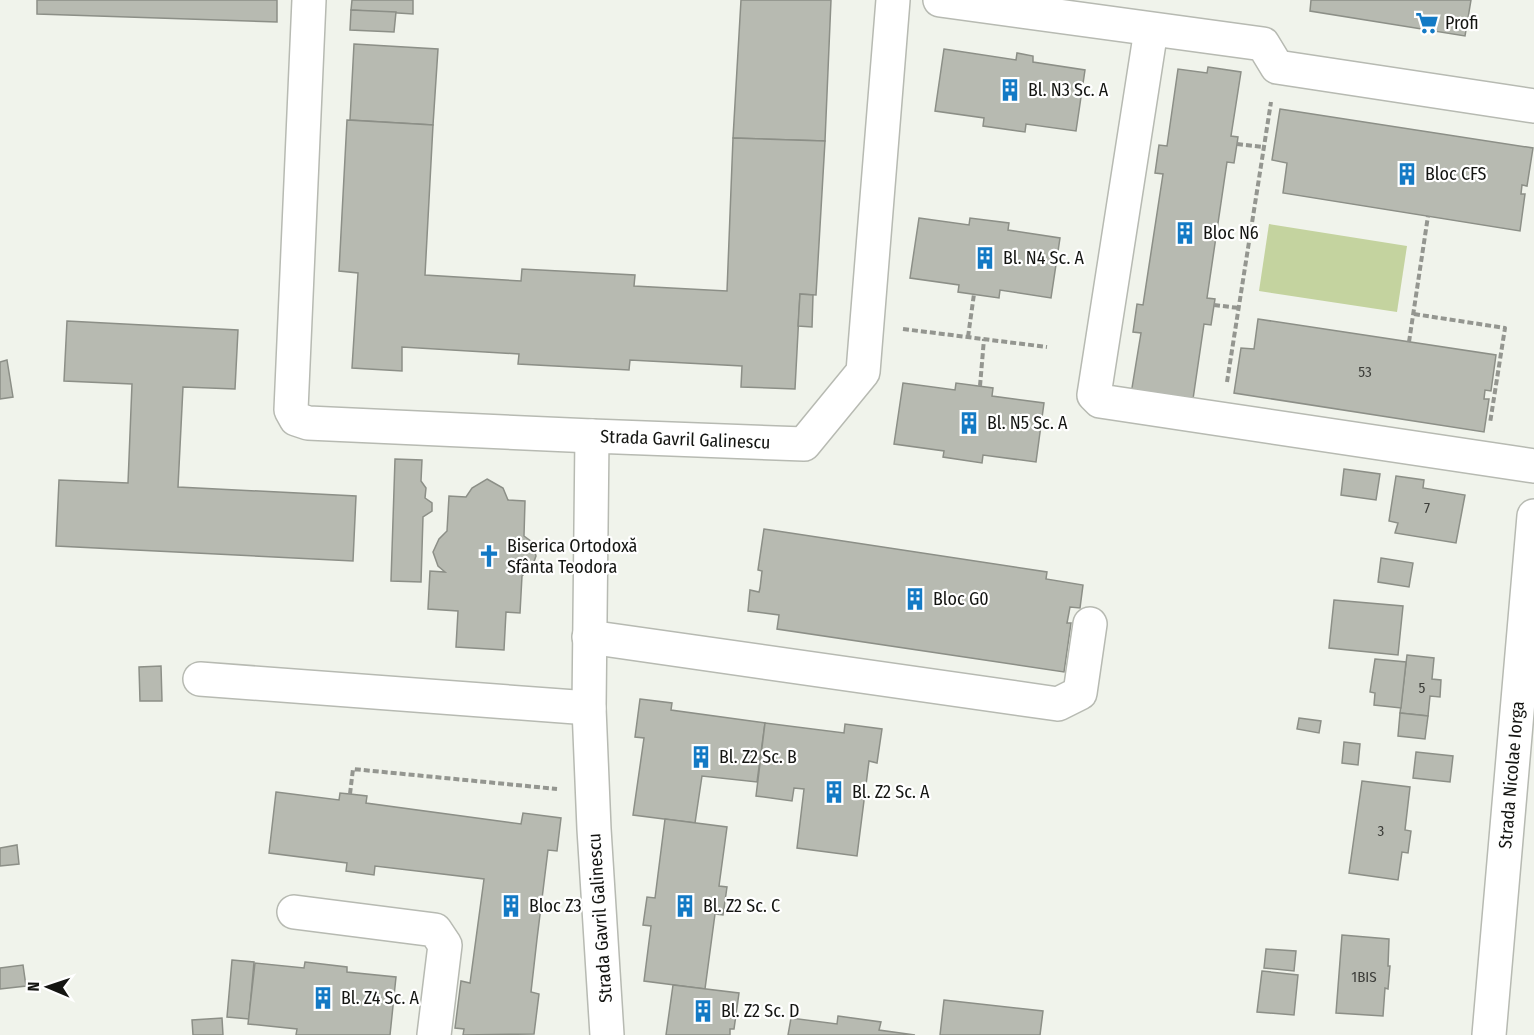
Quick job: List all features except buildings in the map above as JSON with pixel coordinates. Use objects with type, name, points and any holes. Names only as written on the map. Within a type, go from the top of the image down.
[{"type":"street","points":[[309,0],[291,410],[296,419],[308,423],[592,435]]},
{"type":"street","name":"Strada Gavril Galinescu","points":[[607,1035],[592,792],[589,637],[592,435],[804,444],[863,372],[892,0]]},
{"type":"street","points":[[940,0],[1263,44],[1277,67],[1534,106]]},
{"type":"street","points":[[1151,30],[1095,395],[1100,401],[1534,466]]},
{"type":"street","name":"Strada Nicolae Iorga","points":[[1489,1035],[1526,683],[1534,516]]},
{"type":"street","points":[[589,637],[1058,704],[1080,693],[1090,624]]},
{"type":"street","points":[[200,680],[590,708]]},
{"type":"street","points":[[294,912],[435,930],[445,945],[434,1035]]},
{"type":"path","points":[[1221,419],[1277,67]]},
{"type":"path","points":[[1237,144],[1264,147]]},
{"type":"path","points":[[1409,342],[1428,216]]},
{"type":"path","points":[[968,337],[974,294]]},
{"type":"path","points":[[1214,305],[1239,308]]},
{"type":"path","points":[[1414,314],[1505,328],[1484,459]]},
{"type":"path","points":[[897,328],[1047,347]]},
{"type":"path","points":[[980,386],[984,339]]},
{"type":"path","points":[[350,794],[353,769],[592,792]]},
{"type":"green space","points":[[1269,224],[1407,246],[1397,312],[1259,291]]},
{"type":"place","name":"Profi","points":[[1427,23]]},
{"type":"place","name":"Bl. N3 Sc. A","points":[[1010,90]]},
{"type":"place","name":"Bloc CFS","points":[[1407,174]]},
{"type":"place","name":"Bloc N6","points":[[1185,233]]},
{"type":"place","name":"Bl. N4 Sc. A","points":[[985,258]]},
{"type":"place","name":"Bl. N5 Sc. A","points":[[969,423]]},
{"type":"place","name":"Biserica Ortodoxă Sfânta Teodora","points":[[489,556]]},
{"type":"place","name":"Bloc G0","points":[[915,599]]},
{"type":"place","name":"Bl. Z2 Sc. B","points":[[701,757]]},
{"type":"place","name":"Bl. Z2 Sc. A","points":[[834,792]]},
{"type":"place","name":"Bloc Z3","points":[[511,906]]},
{"type":"place","name":"Bl. Z2 Sc. C","points":[[685,906]]},
{"type":"place","name":"Bl. Z4 Sc. A","points":[[323,998]]},
{"type":"place","name":"Bl. Z2 Sc. D","points":[[703,1011]]}]
